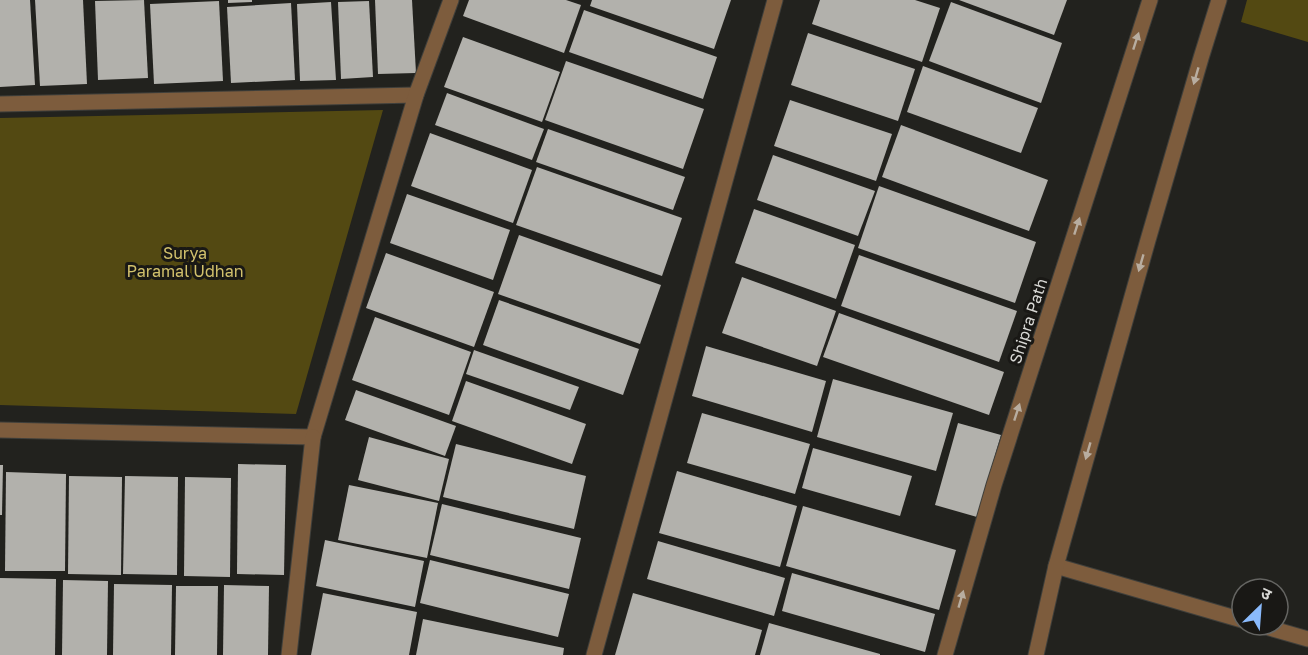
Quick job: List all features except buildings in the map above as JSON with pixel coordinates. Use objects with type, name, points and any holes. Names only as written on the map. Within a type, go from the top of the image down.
[{"type":"street","points":[[289,655],[313,437],[416,95],[451,0]]},
{"type":"street","points":[[594,655],[775,0]]},
{"type":"street","name":"Shipra Path","points":[[945,655],[994,486],[1150,0]]},
{"type":"street","points":[[1036,655],[1056,566],[1148,240],[1219,0]]},
{"type":"street","points":[[0,104],[416,95]]},
{"type":"street","points":[[0,430],[313,437]]},
{"type":"street","points":[[1056,566],[1230,617]]},
{"type":"street","points":[[1290,634],[1308,639]]},
{"type":"green space","points":[[1247,0],[1308,0],[1308,42],[1241,22]]},
{"type":"green space","name":"Surya Paramal Udhan","points":[[383,110],[296,414],[0,405],[0,118]]}]
